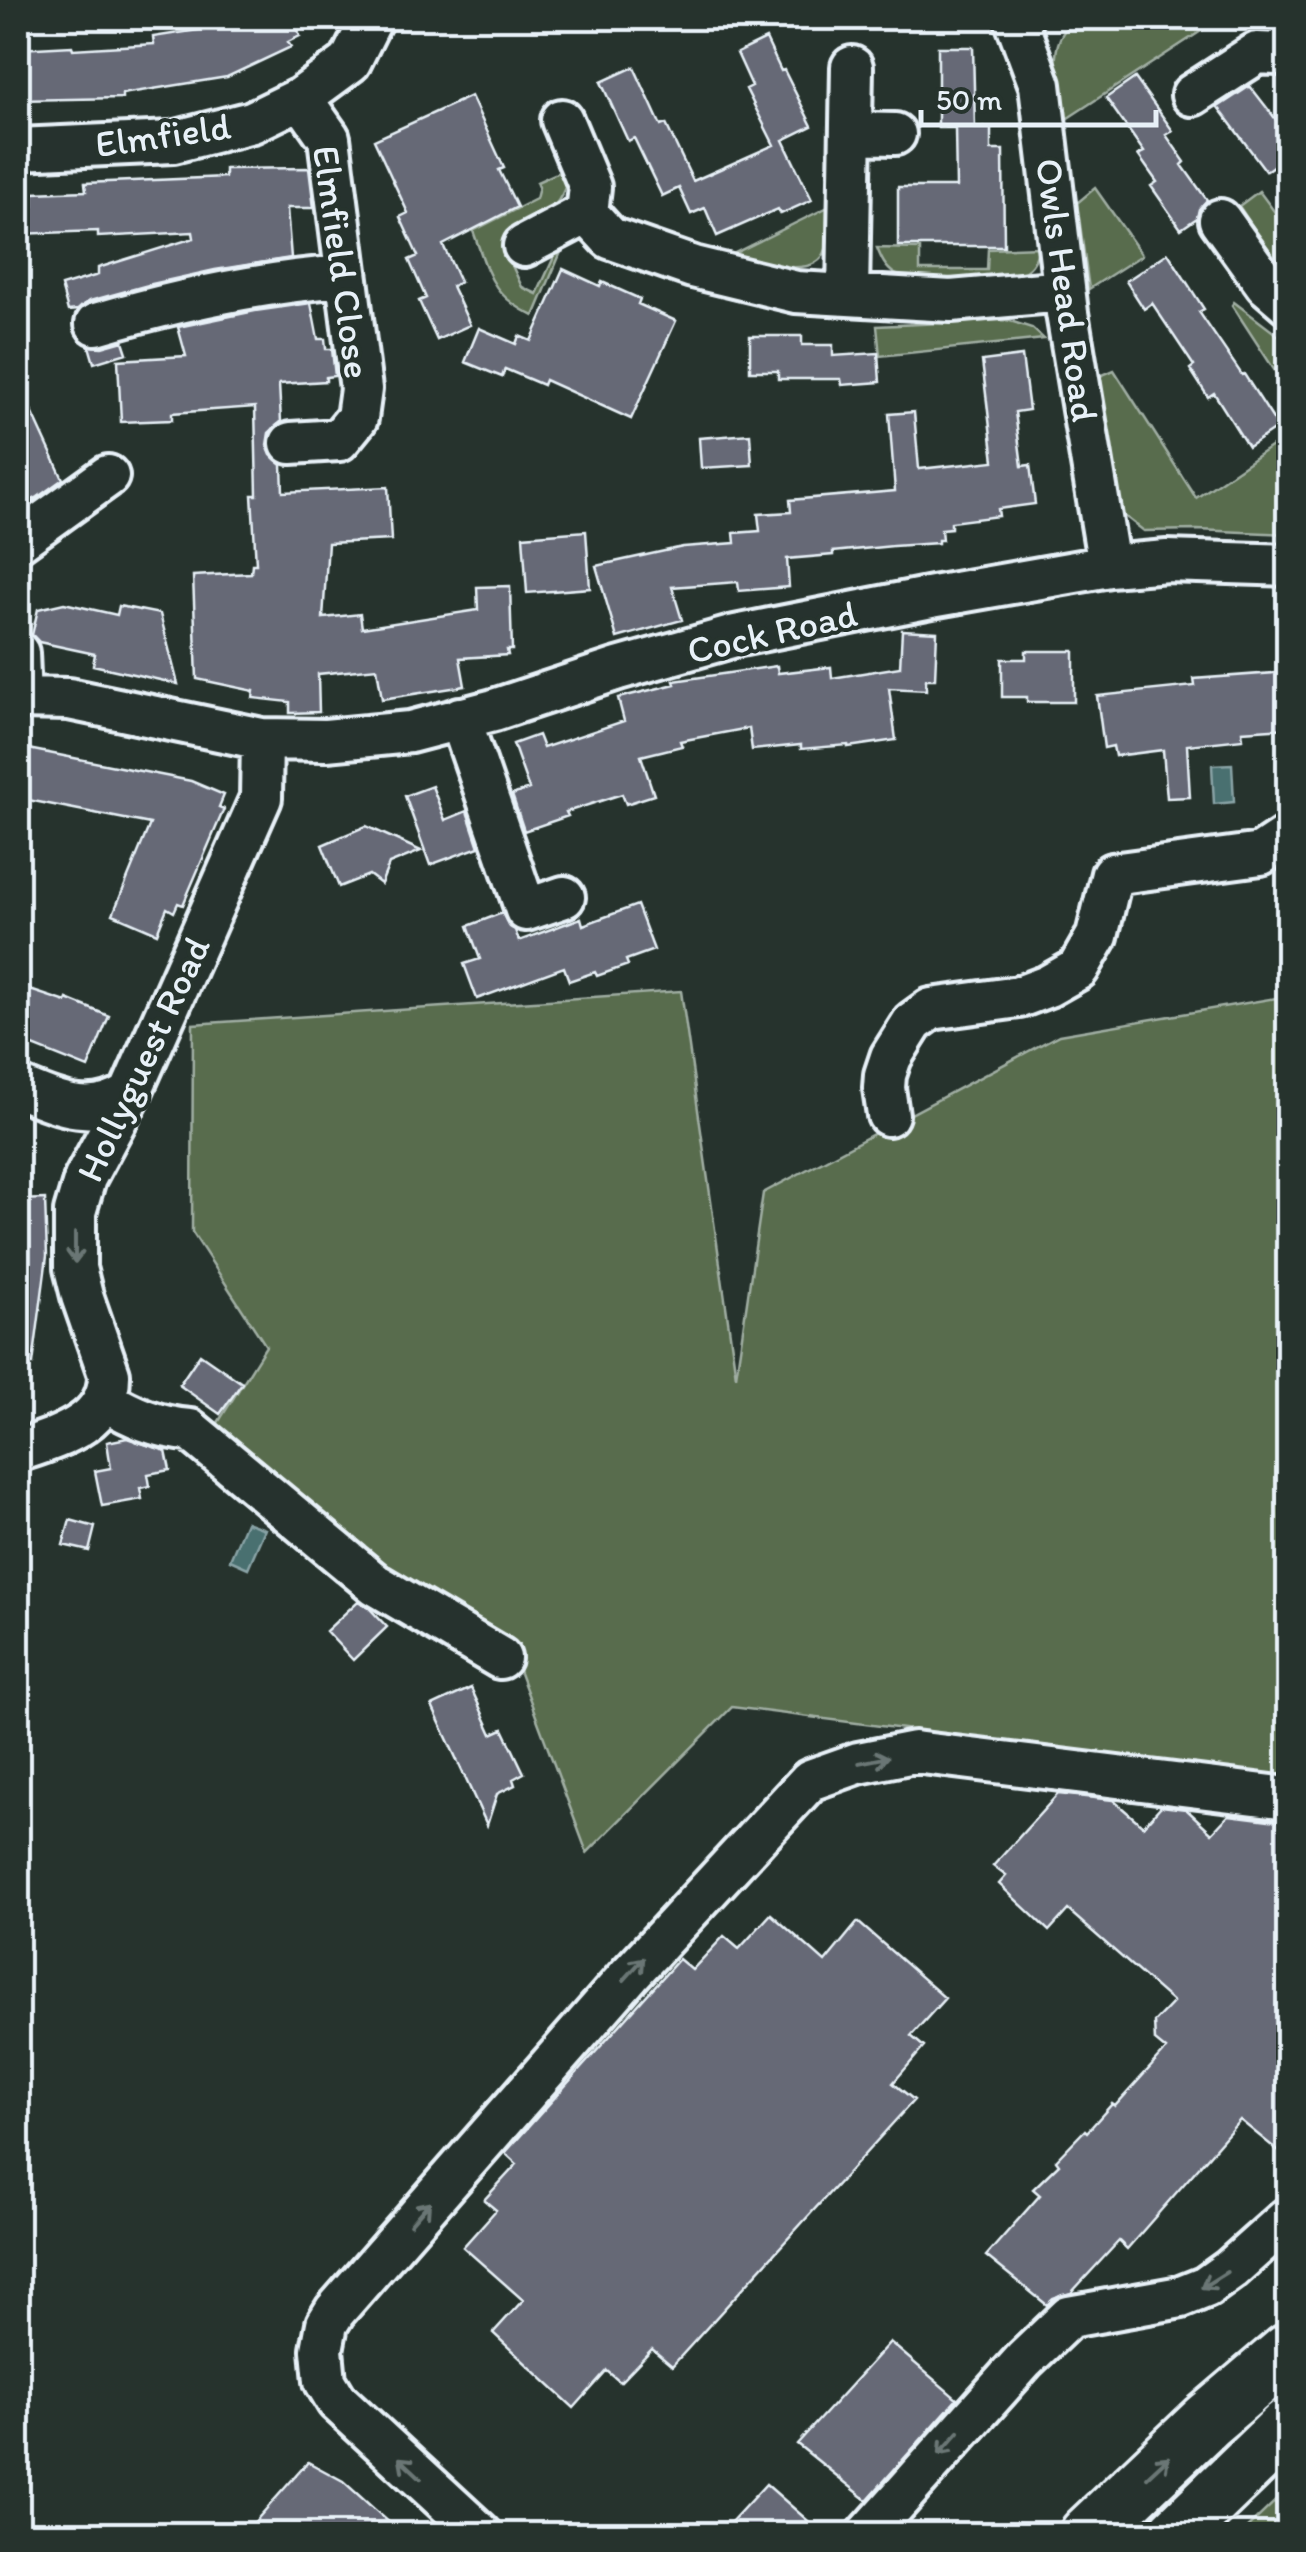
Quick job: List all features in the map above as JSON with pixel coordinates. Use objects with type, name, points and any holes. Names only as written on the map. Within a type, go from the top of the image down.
[{"type":"highway","points":[[1088,2534],[1207,2421],[1288,2352]]},
{"type":"highway","points":[[1176,2534],[1288,2426]]},
{"type":"street","name":"Elmfield","points":[[18,149],[172,142],[252,122],[301,98],[350,62],[372,18]]},
{"type":"street","name":"Owls Head Road","points":[[1015,18],[1040,85],[1064,291],[1108,566]]},
{"type":"street","points":[[1192,96],[1257,54],[1276,54],[1288,45]]},
{"type":"street","points":[[848,294],[852,67]]},
{"type":"street","name":"Elmfield Close","points":[[292,443],[339,440],[358,418],[361,388],[329,138],[301,98]]},
{"type":"street","points":[[562,120],[590,187],[586,212]]},
{"type":"street","points":[[851,133],[895,134]]},
{"type":"street","points":[[586,212],[610,238],[693,267],[796,292],[951,301],[1064,291]]},
{"type":"street","points":[[524,246],[586,212]]},
{"type":"street","points":[[1220,220],[1266,284],[1288,303]]},
{"type":"street","points":[[96,324],[168,303],[271,282],[346,276]]},
{"type":"street","points":[[18,541],[108,476]]},
{"type":"street","name":"Cock Road","points":[[19,698],[69,699],[262,739],[326,740],[410,732],[735,636],[932,597],[1108,566],[1168,560],[1288,565]]},
{"type":"street","points":[[18,653],[19,698]]},
{"type":"street","points":[[460,718],[526,910],[564,897]]},
{"type":"street","name":"Hollyguest Road","points":[[104,1400],[109,1374],[76,1268],[75,1212],[84,1178],[130,1094],[261,798],[262,739]]},
{"type":"street","points":[[888,1115],[885,1074],[896,1048],[914,1022],[931,1009],[1019,997],[1078,968],[1098,936],[1112,874],[1260,854],[1288,836]]},
{"type":"street","points":[[18,1087],[86,1109],[113,1105],[130,1094]]},
{"type":"street","points":[[18,1451],[64,1435],[96,1412],[104,1400],[149,1423],[190,1430],[375,1584],[500,1658]]},
{"type":"street","points":[[482,2534],[337,2401],[325,2380],[322,2350],[327,2324],[380,2257],[630,1974],[810,1780],[858,1763],[914,1752],[1288,1798]]},
{"type":"street","points":[[868,2534],[1024,2360],[1079,2308],[1181,2296],[1206,2287],[1288,2218]]},
{"type":"green space","points":[[1078,18],[1221,18],[1065,120],[1056,51],[1067,27]]},
{"type":"green space","points":[[570,167],[555,205],[503,246],[522,287],[537,294],[560,244],[566,240],[534,316],[508,300],[493,282],[473,231],[536,199],[537,182]]},
{"type":"green space","points":[[1095,188],[1142,255],[1089,289],[1077,203]]},
{"type":"green space","points":[[1259,191],[1288,230],[1288,280],[1239,206]]},
{"type":"green space","points":[[828,207],[826,249],[810,265],[783,267],[729,256]]},
{"type":"green space","points":[[1039,247],[1032,265],[1022,273],[958,281],[895,274],[877,248],[920,249],[920,270],[987,270],[988,249]]},
{"type":"green space","points":[[1234,302],[1288,343],[1288,391],[1232,305]]},
{"type":"green space","points":[[1007,320],[1032,328],[1044,339],[880,356],[877,326]]},
{"type":"green space","points":[[1114,370],[1196,498],[1288,435],[1288,534],[1144,531],[1122,514],[1116,501],[1100,376]]},
{"type":"green space","points":[[681,991],[736,1376],[763,1193],[1059,1035],[1288,996],[1288,1778],[732,1707],[587,1853],[514,1657],[204,1445],[266,1346],[192,1232],[193,1024]]},
{"type":"green space","points":[[1288,2489],[1288,2534],[1241,2534]]},
{"type":"water","points":[[1232,764],[1234,802],[1214,804],[1212,765]]},
{"type":"water","points":[[246,1522],[265,1529],[248,1568],[230,1560]]},
{"type":"building","points":[[226,18],[291,18],[300,36],[288,42],[291,47],[227,77],[122,94],[122,98],[18,100],[18,49],[154,44],[153,37],[230,25]]},
{"type":"building","points":[[766,39],[812,126],[783,140],[812,200],[781,214],[778,209],[717,236],[705,208],[691,214],[679,188],[662,196],[634,138],[628,141],[601,82],[634,67],[661,126],[666,124],[693,181],[774,145],[746,89],[752,86],[737,53]]},
{"type":"building","points":[[938,47],[973,47],[975,128],[991,128],[991,150],[1003,150],[1004,246],[898,246],[898,187],[956,187],[955,128],[938,128]]},
{"type":"building","points":[[1135,78],[1173,131],[1166,135],[1207,200],[1197,218],[1181,229],[1151,186],[1157,182],[1138,155],[1144,152],[1106,98]]},
{"type":"building","points":[[1250,86],[1288,135],[1288,155],[1266,171],[1218,107]]},
{"type":"building","points":[[471,96],[517,207],[443,245],[460,282],[452,286],[470,325],[437,340],[419,301],[426,298],[409,260],[418,256],[400,217],[408,213],[374,140]]},
{"type":"building","points":[[309,168],[314,208],[287,208],[291,258],[152,284],[90,301],[78,310],[68,311],[61,286],[98,275],[98,268],[194,238],[193,232],[98,237],[98,231],[18,234],[18,207],[33,206],[33,193],[86,191],[85,183],[225,177],[225,169]]},
{"type":"building","points":[[1168,253],[1204,309],[1199,312],[1278,427],[1248,447],[1214,393],[1208,397],[1190,369],[1194,366],[1152,303],[1144,309],[1126,281]]},
{"type":"building","points":[[563,269],[640,299],[638,304],[676,321],[631,419],[545,380],[543,385],[505,369],[502,377],[465,362],[479,328],[516,344],[519,336],[531,341]]},
{"type":"building","points":[[311,303],[318,339],[325,339],[326,349],[332,349],[335,376],[326,377],[326,381],[279,384],[281,422],[269,433],[267,445],[282,465],[283,492],[388,487],[391,540],[328,543],[323,618],[360,614],[362,628],[478,610],[477,587],[510,586],[512,650],[507,650],[508,655],[460,658],[465,686],[382,699],[377,668],[318,674],[319,712],[290,713],[290,702],[253,698],[254,691],[197,679],[193,576],[251,573],[252,564],[256,564],[252,495],[257,495],[255,407],[172,413],[172,420],[121,422],[118,360],[186,356],[178,327]]},
{"type":"building","points":[[750,336],[802,336],[802,345],[833,345],[833,356],[878,353],[880,382],[842,385],[841,379],[778,379],[778,371],[750,371]]},
{"type":"building","points":[[123,341],[127,353],[94,363],[89,346]]},
{"type":"building","points":[[1022,356],[1029,410],[1015,412],[1022,466],[1030,465],[1035,504],[998,509],[999,516],[951,522],[951,528],[941,529],[942,540],[938,543],[787,559],[789,587],[739,591],[738,582],[672,587],[682,620],[617,638],[596,566],[683,547],[735,543],[734,533],[760,531],[758,514],[791,512],[790,500],[895,491],[889,414],[914,412],[919,469],[994,461],[982,361]]},
{"type":"building","points":[[18,381],[63,479],[18,507]]},
{"type":"building","points":[[750,434],[752,465],[701,468],[699,438]]},
{"type":"building","points":[[586,531],[590,588],[527,593],[523,536]]},
{"type":"building","points":[[64,603],[117,615],[119,606],[160,614],[178,684],[93,665],[95,654],[39,642],[32,635],[38,609]]},
{"type":"building","points":[[902,630],[937,632],[935,679],[926,679],[926,690],[889,688],[896,740],[848,747],[801,749],[801,745],[752,750],[749,728],[680,741],[682,746],[641,756],[654,795],[626,804],[622,794],[524,831],[512,795],[529,789],[513,744],[538,735],[543,748],[624,721],[618,698],[675,684],[674,681],[777,666],[778,673],[831,667],[832,678],[900,667]]},
{"type":"building","points":[[1026,651],[1074,651],[1074,702],[1027,702],[1027,697],[1002,697],[1002,659],[1026,659]]},
{"type":"building","points":[[1288,672],[1288,728],[1242,731],[1243,739],[1187,745],[1190,797],[1167,798],[1163,750],[1115,756],[1113,746],[1104,748],[1097,696],[1195,686],[1194,679]]},
{"type":"building","points":[[18,747],[191,781],[224,795],[219,807],[224,809],[183,905],[178,903],[174,912],[167,908],[157,933],[113,914],[150,824],[18,798]]},
{"type":"building","points":[[432,786],[445,820],[467,811],[479,847],[430,865],[405,796]]},
{"type":"building","points":[[366,826],[421,851],[389,864],[381,884],[369,875],[339,887],[322,845]]},
{"type":"building","points":[[637,905],[654,950],[597,976],[595,972],[569,981],[564,967],[477,999],[464,964],[480,959],[468,926],[502,913],[519,941],[581,918],[583,925]]},
{"type":"building","points":[[18,986],[109,1016],[88,1068],[18,1040]]},
{"type":"building","points":[[45,1199],[47,1256],[33,1364],[18,1363],[18,1200]]},
{"type":"building","points":[[200,1354],[242,1383],[220,1414],[179,1385]]},
{"type":"building","points":[[127,1438],[166,1451],[170,1470],[148,1474],[150,1486],[140,1488],[142,1499],[102,1506],[95,1471],[111,1468],[107,1442]]},
{"type":"building","points":[[70,1520],[95,1527],[89,1551],[63,1545]]},
{"type":"building","points":[[358,1601],[387,1627],[353,1660],[326,1631]]},
{"type":"building","points":[[471,1688],[492,1734],[503,1729],[524,1773],[513,1779],[515,1785],[497,1794],[487,1825],[432,1706]]},
{"type":"building","points":[[1058,1794],[1113,1800],[1143,1826],[1161,1806],[1186,1809],[1212,1833],[1229,1815],[1288,1824],[1288,2159],[1240,2120],[1127,2249],[1119,2241],[1071,2293],[1047,2305],[986,2256],[1040,2195],[1033,2189],[1059,2164],[1056,2160],[1112,2104],[1115,2106],[1166,2050],[1155,2041],[1154,2022],[1173,2002],[1068,1910],[1049,1931],[999,1884],[1006,1876],[993,1866]]},
{"type":"building","points":[[771,1914],[825,1962],[858,1922],[945,1998],[911,2036],[924,2047],[893,2083],[914,2100],[672,2366],[652,2349],[620,2382],[607,2371],[574,2408],[493,2333],[523,2300],[463,2247],[496,2210],[484,2200],[517,2164],[505,2153],[679,1959],[692,1970],[724,1936],[739,1949]]},
{"type":"building","points":[[890,2342],[957,2399],[867,2500],[797,2444]]},
{"type":"building","points":[[308,2462],[343,2481],[402,2534],[244,2534]]},
{"type":"building","points":[[766,2484],[823,2534],[720,2534]]}]
